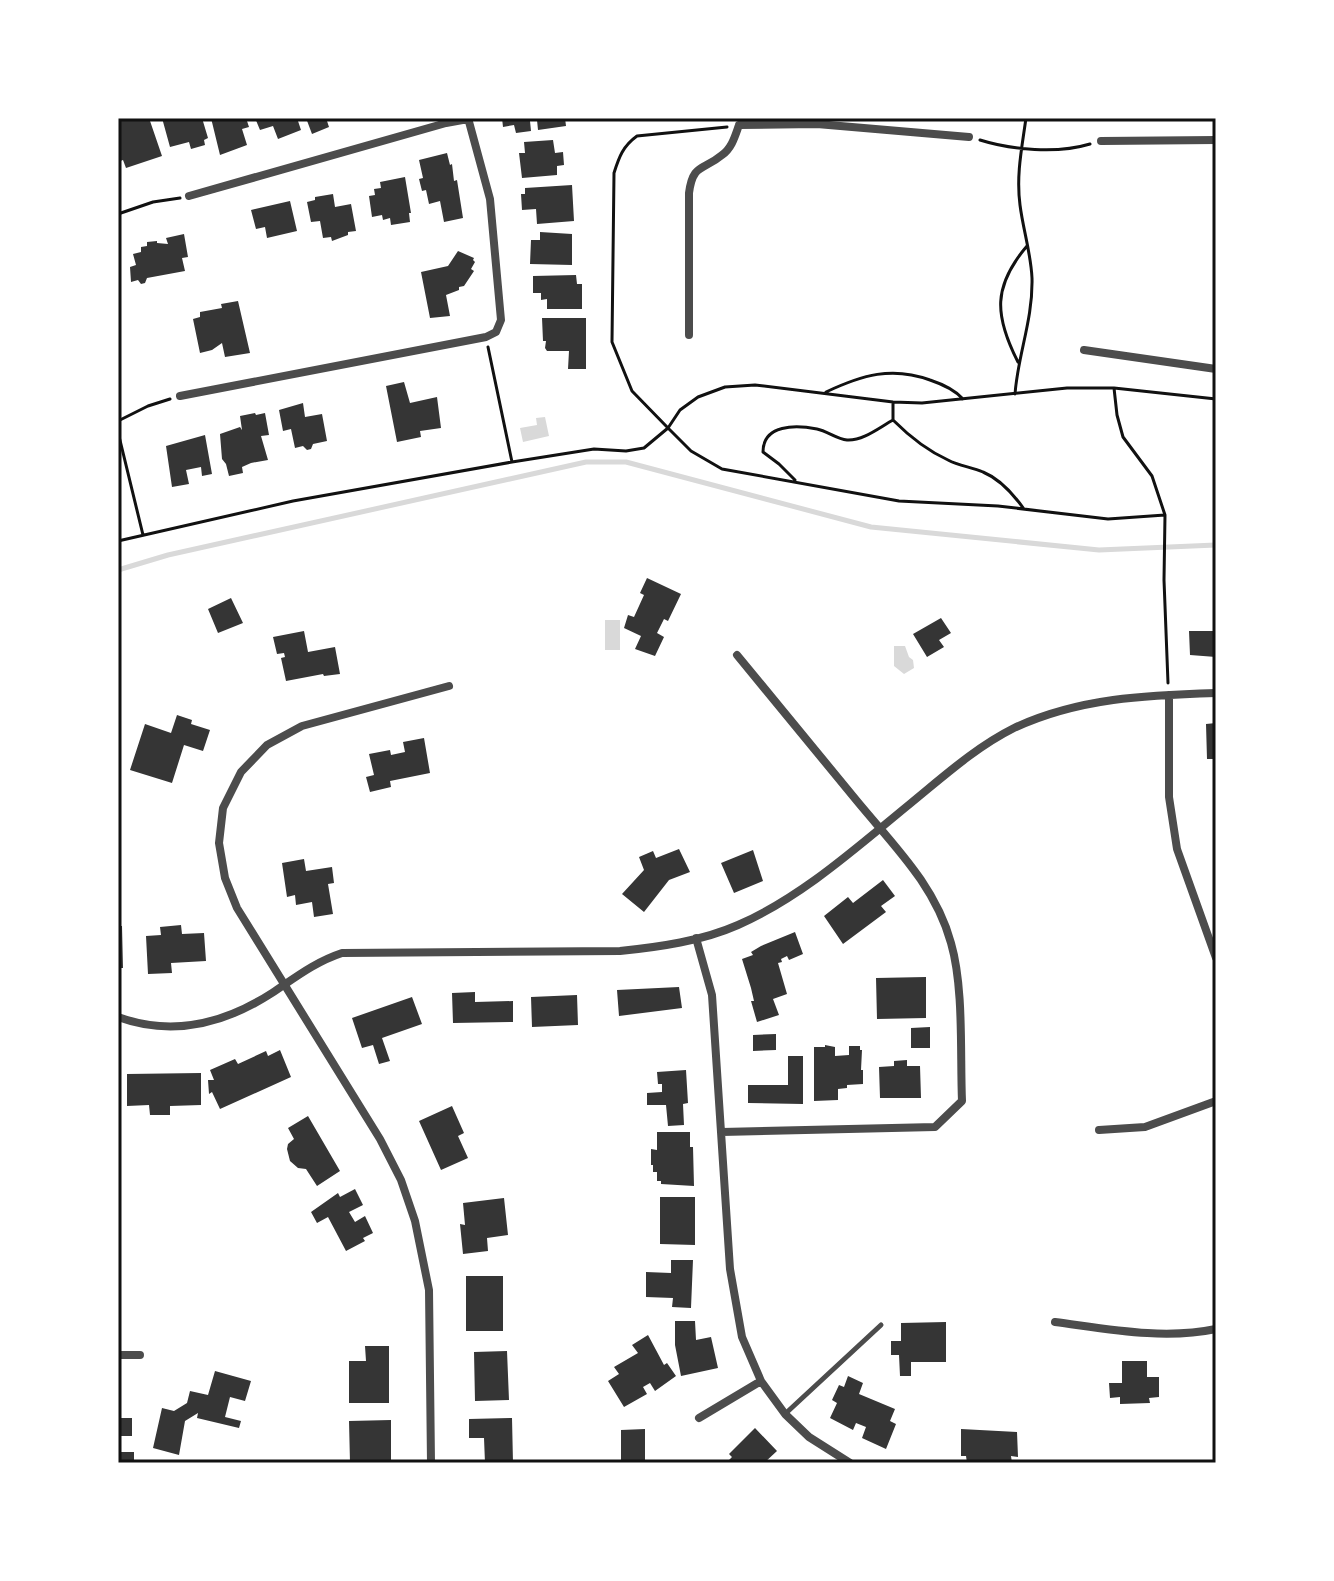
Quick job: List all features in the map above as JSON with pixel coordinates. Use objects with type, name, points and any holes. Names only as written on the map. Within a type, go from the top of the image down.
[{"type":"street","points":[[180,396],[486,337],[496,332],[501,320],[490,199],[468,119],[189,196]]},
{"type":"street","points":[[689,335],[691,178],[701,165],[724,154],[732,144],[737,122],[817,124],[969,137]]},
{"type":"street","points":[[1101,141],[1216,140]]},
{"type":"street","points":[[1084,350],[1216,369]]},
{"type":"street","points":[[722,1132],[935,1127],[962,1101],[957,974],[951,943],[937,903],[911,863],[737,655]]},
{"type":"street","points":[[431,1463],[429,1290],[415,1221],[401,1180],[380,1139],[237,908],[225,878],[219,843],[223,808],[241,772],[267,745],[302,726],[449,686]]},
{"type":"street","points":[[118,1017],[141,1025],[182,1028],[219,1021],[324,959],[342,953],[620,951],[661,947],[737,926],[793,895],[976,750],[1015,728],[1062,711],[1114,698],[1216,693]]},
{"type":"street","points":[[1169,695],[1169,797],[1177,849],[1187,884],[1216,956]]},
{"type":"street","points":[[696,938],[712,995],[730,1269],[742,1337],[761,1381],[785,1414],[809,1437],[850,1463]]},
{"type":"street","points":[[1099,1130],[1145,1127],[1216,1101]]},
{"type":"street","points":[[1055,1322],[1157,1334],[1191,1334],[1216,1329]]},
{"type":"street","points":[[118,1355],[140,1355]]},
{"type":"street","points":[[699,1418],[761,1381]]},
{"type":"lane","points":[[785,1414],[881,1325]]},
{"type":"path","points":[[1015,394],[1018,362],[1031,317],[1032,277],[1020,202],[1019,161],[1026,118]]},
{"type":"path","points":[[737,122],[637,136],[627,143],[614,173],[612,342],[632,391],[691,451],[722,469],[899,501],[998,506],[1108,519],[1165,515]]},
{"type":"path","points":[[969,137],[1004,147],[1067,151],[1101,141]]},
{"type":"path","points":[[118,214],[153,202],[189,196]]},
{"type":"path","points":[[1018,362],[1008,343],[1001,314],[1002,290],[1009,268],[1027,246]]},
{"type":"path","points":[[486,337],[512,462]]},
{"type":"path","points":[[826,392],[857,378],[881,372],[910,373],[940,383],[964,400]]},
{"type":"path","points":[[118,541],[293,501],[512,462],[594,449],[626,451],[644,448],[668,428],[680,410],[698,397],[725,387],[755,385],[893,402],[964,400],[1067,388],[1114,388],[1216,399]]},
{"type":"path","points":[[1114,388],[1123,437],[1152,476],[1165,515],[1164,580],[1169,695]]},
{"type":"path","points":[[118,421],[148,406],[180,396]]},
{"type":"path","points":[[893,402],[893,420],[917,444],[951,462],[992,477],[1015,497],[1025,511]]},
{"type":"path","points":[[795,480],[763,452],[764,439],[769,433],[776,429],[807,428],[847,440],[861,437],[893,420]]},
{"type":"path","points":[[118,432],[143,535]]},
{"type":"shaded area","points":[[545,417],[549,436],[523,442],[520,428],[537,425],[536,418]]},
{"type":"shaded area","points":[[605,620],[620,620],[620,650],[605,650]]},
{"type":"shaded area","points":[[894,646],[905,646],[913,660],[914,668],[904,674],[894,666]]},
{"type":"building","points":[[129,118],[149,118],[162,156],[126,168],[123,160],[118,162],[118,122]]},
{"type":"building","points":[[162,118],[202,118],[208,138],[204,140],[205,145],[191,149],[189,142],[170,147]]},
{"type":"building","points":[[211,118],[246,118],[249,127],[242,129],[247,145],[220,155]]},
{"type":"building","points":[[255,118],[297,118],[301,130],[278,139],[273,126],[260,130]]},
{"type":"building","points":[[306,118],[326,118],[329,127],[312,134]]},
{"type":"building","points":[[502,118],[565,118],[566,126],[538,130],[537,120],[530,121],[531,131],[516,133],[514,125],[503,127]]},
{"type":"building","points":[[553,140],[555,153],[563,152],[564,165],[557,166],[557,175],[522,178],[519,153],[525,153],[524,142]]},
{"type":"building","points":[[447,153],[454,181],[457,180],[463,218],[444,222],[440,201],[429,204],[426,190],[422,191],[419,160]]},
{"type":"building","points":[[405,177],[410,222],[391,225],[390,218],[383,220],[382,215],[372,217],[369,196],[375,195],[374,189],[381,188],[380,182]]},
{"type":"building","points":[[572,185],[574,221],[537,224],[536,209],[522,210],[521,194],[525,194],[525,188]]},
{"type":"building","points":[[333,194],[335,207],[351,204],[356,231],[332,241],[331,237],[323,238],[320,221],[311,222],[307,202],[315,200],[315,197]]},
{"type":"building","points":[[290,201],[297,231],[267,238],[265,227],[256,229],[251,210]]},
{"type":"building","points":[[540,232],[572,234],[572,265],[530,264],[531,240],[540,240]]},
{"type":"building","points":[[184,234],[188,257],[182,258],[185,271],[147,278],[141,284],[138,280],[131,282],[130,267],[136,265],[133,254],[141,252],[141,247],[147,246],[147,242],[168,244],[166,238]]},
{"type":"building","points":[[458,251],[474,258],[471,269],[474,271],[464,286],[446,295],[450,316],[430,318],[421,272],[448,266]]},
{"type":"building","points":[[576,275],[577,284],[582,284],[582,309],[547,309],[547,299],[541,300],[541,293],[533,293],[533,276]]},
{"type":"building","points":[[238,301],[250,353],[225,357],[222,343],[200,353],[193,319],[200,317],[200,312]]},
{"type":"building","points":[[542,318],[586,318],[586,369],[568,369],[569,351],[547,351],[546,341],[543,341]]},
{"type":"building","points":[[404,382],[410,403],[437,397],[441,428],[420,431],[421,437],[397,442],[386,386]]},
{"type":"building","points":[[303,403],[305,417],[322,414],[327,441],[313,444],[307,450],[303,446],[295,448],[291,429],[283,431],[279,410]]},
{"type":"building","points":[[265,413],[269,435],[261,436],[268,460],[251,463],[242,467],[243,473],[229,476],[222,459],[220,434],[240,427],[242,430],[240,416]]},
{"type":"building","points":[[205,435],[212,474],[202,476],[201,467],[186,470],[189,484],[172,487],[166,446]]},
{"type":"building","points":[[647,578],[681,594],[668,621],[664,619],[657,633],[664,637],[655,656],[635,649],[641,636],[624,628],[628,615],[634,617],[644,595],[640,593]]},
{"type":"building","points":[[231,598],[243,623],[218,633],[208,609]]},
{"type":"building","points":[[941,618],[951,633],[939,640],[944,647],[927,657],[913,634]]},
{"type":"building","points":[[304,631],[308,652],[335,647],[340,674],[286,681],[281,658],[285,657],[284,653],[277,654],[273,637]]},
{"type":"building","points":[[1189,631],[1216,631],[1216,657],[1190,655]]},
{"type":"building","points":[[177,715],[192,720],[191,724],[210,730],[203,751],[184,745],[172,783],[130,770],[145,724],[171,733]]},
{"type":"building","points":[[1216,723],[1216,759],[1207,759],[1206,724]]},
{"type":"building","points":[[424,738],[430,773],[390,781],[391,787],[370,792],[366,777],[374,775],[369,754],[390,750],[391,755],[405,752],[403,742]]},
{"type":"building","points":[[679,849],[690,872],[669,880],[644,912],[622,894],[644,870],[639,857],[653,851],[656,858]]},
{"type":"building","points":[[753,850],[763,881],[734,893],[721,863]]},
{"type":"building","points":[[304,859],[306,871],[332,867],[334,883],[328,884],[333,914],[314,917],[312,902],[296,905],[295,895],[287,897],[282,863]]},
{"type":"building","points":[[883,880],[895,896],[881,906],[886,912],[843,944],[824,916],[848,897],[853,903]]},
{"type":"building","points":[[181,925],[182,934],[204,933],[206,961],[171,963],[172,973],[148,974],[146,936],[161,935],[160,927]]},
{"type":"building","points":[[118,926],[122,926],[123,968],[118,968]]},
{"type":"building","points":[[795,932],[803,954],[789,960],[787,956],[778,963],[787,994],[773,999],[779,1015],[757,1022],[742,959],[753,955],[751,952],[761,946]]},
{"type":"building","points":[[926,977],[926,1018],[877,1019],[876,978]]},
{"type":"building","points":[[679,987],[682,1008],[619,1016],[617,990]]},
{"type":"building","points":[[475,992],[475,1002],[513,1001],[513,1022],[453,1023],[452,993]]},
{"type":"building","points":[[577,995],[578,1025],[532,1027],[531,997]]},
{"type":"building","points":[[412,997],[422,1024],[382,1038],[390,1061],[379,1064],[373,1045],[362,1048],[352,1018]]},
{"type":"building","points":[[930,1027],[930,1048],[911,1048],[911,1028]]},
{"type":"building","points":[[776,1034],[776,1050],[753,1051],[753,1035]]},
{"type":"building","points":[[849,1046],[860,1046],[863,1084],[838,1089],[838,1100],[814,1101],[814,1047],[835,1047],[835,1056],[849,1055]]},
{"type":"building","points":[[280,1050],[291,1077],[220,1109],[212,1092],[209,1094],[208,1080],[214,1080],[210,1070],[235,1059],[238,1064],[266,1051],[268,1056]]},
{"type":"building","points":[[788,1056],[803,1056],[803,1104],[748,1103],[748,1085],[788,1085]]},
{"type":"building","points":[[907,1060],[907,1066],[920,1066],[921,1098],[880,1098],[879,1067],[894,1066],[894,1061]]},
{"type":"building","points":[[686,1070],[688,1103],[683,1104],[684,1125],[668,1126],[666,1105],[647,1105],[647,1093],[662,1092],[657,1072]]},
{"type":"building","points":[[201,1073],[201,1105],[170,1106],[170,1115],[150,1115],[149,1105],[127,1106],[127,1074]]},
{"type":"building","points":[[452,1106],[464,1133],[458,1136],[468,1158],[441,1170],[419,1121]]},
{"type":"building","points":[[308,1116],[340,1171],[317,1186],[306,1169],[298,1168],[290,1161],[287,1149],[294,1139],[288,1128]]},
{"type":"building","points":[[657,1132],[690,1132],[694,1186],[661,1184],[657,1181],[657,1172],[653,1172],[651,1165],[651,1149],[657,1150]]},
{"type":"building","points":[[355,1189],[363,1205],[349,1212],[355,1222],[365,1216],[373,1233],[346,1251],[328,1217],[317,1223],[311,1212],[338,1193],[340,1197]]},
{"type":"building","points":[[660,1197],[695,1197],[695,1245],[660,1244]]},
{"type":"building","points":[[504,1198],[508,1235],[487,1238],[488,1251],[463,1254],[460,1224],[465,1225],[463,1203]]},
{"type":"building","points":[[671,1260],[693,1260],[691,1308],[672,1307],[673,1298],[646,1297],[646,1272],[671,1273]]},
{"type":"building","points":[[466,1276],[503,1276],[503,1331],[466,1331]]},
{"type":"building","points":[[675,1321],[695,1321],[696,1340],[711,1337],[718,1368],[681,1376],[675,1345]]},
{"type":"building","points":[[946,1322],[946,1362],[911,1362],[911,1376],[900,1376],[899,1355],[891,1355],[891,1341],[901,1341],[901,1323]]},
{"type":"building","points":[[648,1335],[664,1365],[667,1363],[676,1376],[655,1391],[650,1383],[643,1387],[647,1394],[624,1407],[608,1381],[619,1374],[614,1367],[638,1353],[632,1345]]},
{"type":"building","points":[[365,1346],[389,1346],[389,1403],[349,1403],[349,1361],[366,1361]]},
{"type":"building","points":[[507,1351],[509,1400],[475,1401],[474,1352]]},
{"type":"building","points":[[1122,1361],[1147,1361],[1147,1377],[1159,1377],[1159,1397],[1149,1398],[1150,1403],[1120,1404],[1120,1397],[1110,1398],[1109,1383],[1122,1383]]},
{"type":"building","points":[[215,1371],[251,1381],[245,1401],[230,1397],[225,1417],[241,1421],[239,1428],[197,1418],[198,1413],[185,1421],[179,1455],[153,1448],[162,1408],[174,1411],[187,1403],[190,1391],[208,1395]]},
{"type":"building","points":[[848,1376],[863,1383],[859,1394],[895,1409],[890,1421],[896,1424],[886,1449],[862,1438],[866,1427],[856,1423],[853,1430],[830,1418],[837,1403],[832,1400],[839,1385],[844,1387]]},
{"type":"building","points":[[118,1418],[132,1418],[132,1436],[118,1436]]},
{"type":"building","points":[[512,1418],[513,1463],[485,1463],[484,1438],[469,1438],[469,1419]]},
{"type":"building","points":[[391,1420],[391,1463],[350,1463],[349,1421]]},
{"type":"building","points":[[755,1428],[777,1451],[764,1463],[726,1463],[732,1457],[729,1454]]},
{"type":"building","points":[[645,1429],[645,1463],[621,1463],[621,1430]]},
{"type":"building","points":[[961,1429],[1017,1432],[1018,1457],[1011,1456],[1012,1463],[967,1463],[966,1456],[961,1456]]},
{"type":"building","points":[[118,1452],[134,1452],[134,1463],[118,1463]]},
{"type":"waterway","points":[[118,570],[168,555],[586,462],[626,462],[871,527],[1099,550],[1216,545]]},
{"type":"waterway","points":[[118,488],[118,518]]}]
